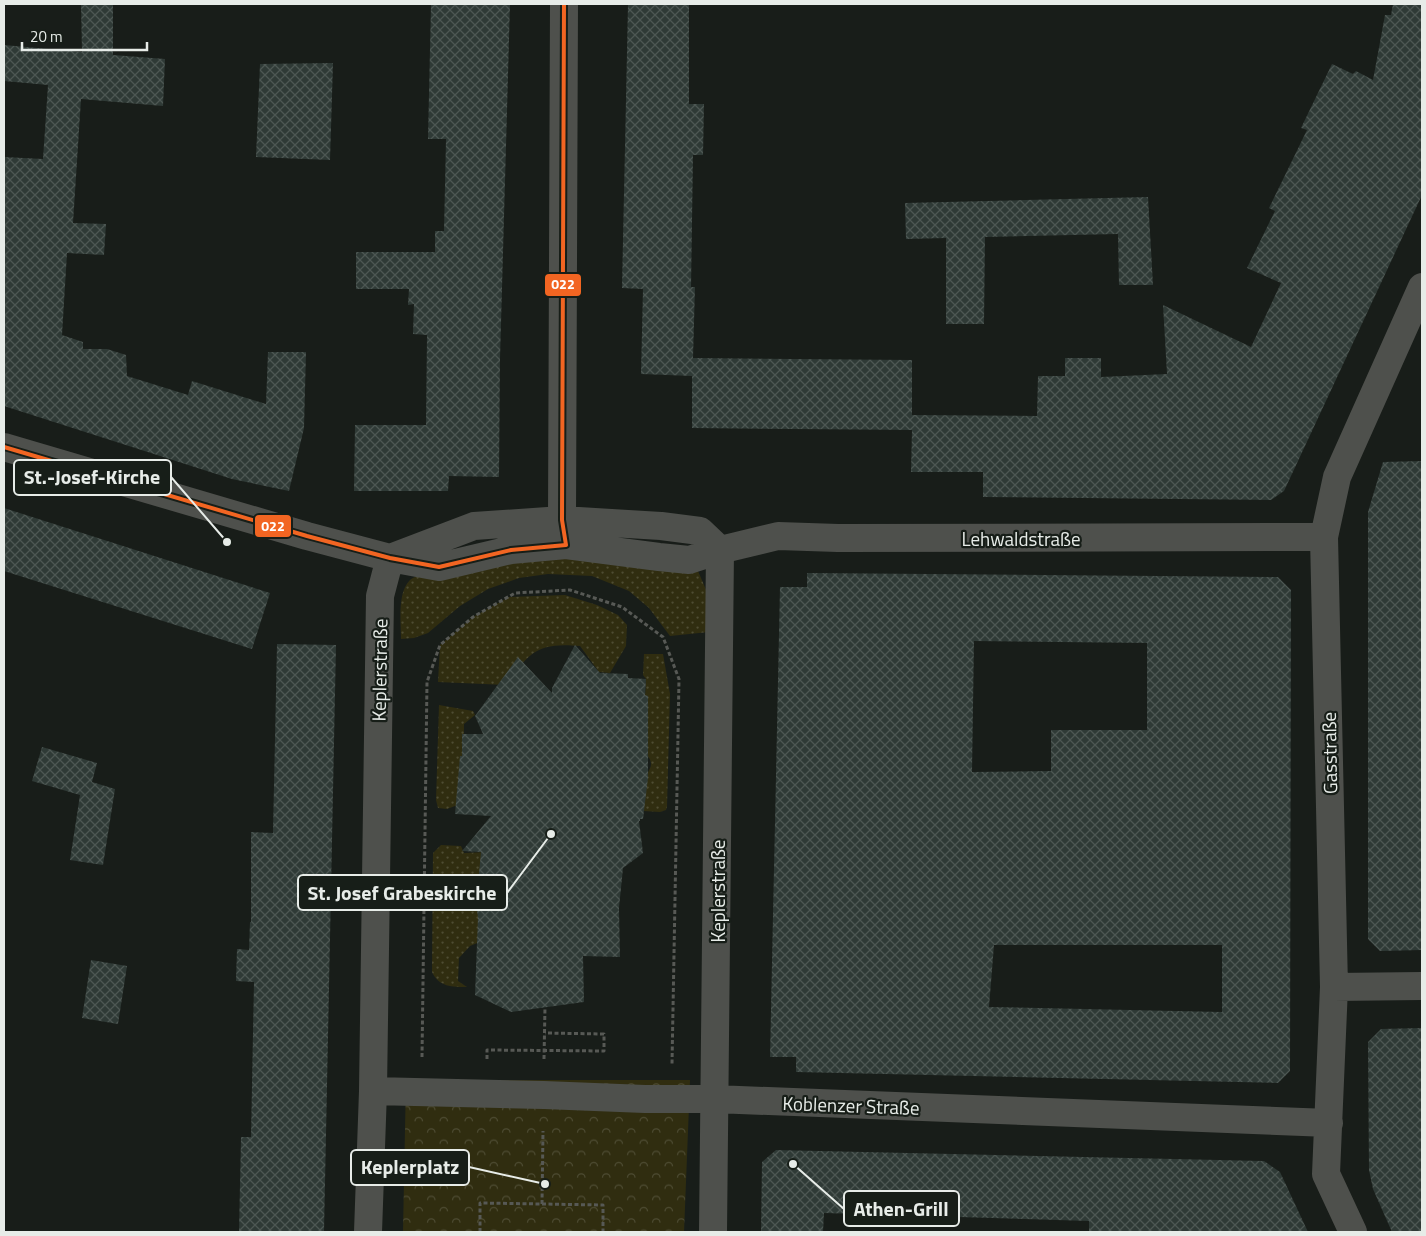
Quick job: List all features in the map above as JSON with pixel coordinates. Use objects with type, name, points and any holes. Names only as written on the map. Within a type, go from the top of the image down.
[{"type":"street","points":[[564,4],[564,532]]},
{"type":"street","name":"Gasstraße","points":[[1353,1232],[1326,1174],[1334,987],[1324,537],[1337,477],[1422,287]]},
{"type":"street","points":[[4,447],[307,536],[390,558],[439,567],[511,550],[564,532],[662,526],[700,531],[720,550]]},
{"type":"street","name":"Lehwaldstraße","points":[[720,550],[778,536],[838,538],[1324,537]]},
{"type":"street","name":"Keplerstraße","points":[[713,1232],[720,550]]},
{"type":"street","name":"Keplerstraße","points":[[368,1232],[373,1091],[380,596],[390,558]]},
{"type":"street","points":[[1334,987],[1422,986]]},
{"type":"street","name":"Koblenzer Straße","points":[[373,1091],[644,1099],[715,1099],[1329,1123]]},
{"type":"path","points":[[422,1092],[427,682],[440,645],[473,618],[515,593],[570,590],[622,607],[663,637],[679,679],[671,1099]]},
{"type":"path","points":[[542,1204],[545,1008]]},
{"type":"path","points":[[487,1067],[487,1050],[604,1051],[604,1034],[545,1033]]},
{"type":"path","points":[[480,1232],[480,1203],[603,1205],[603,1232]]},
{"type":"green space","points":[[569,556],[698,571],[710,599],[709,632],[670,636],[649,608],[629,591],[592,576],[548,574],[519,578],[488,589],[460,606],[428,633],[414,638],[401,639],[401,600],[406,586],[413,578],[420,575],[521,557]]},
{"type":"green space","points":[[565,595],[597,605],[618,615],[627,625],[626,646],[610,673],[599,672],[580,646],[566,645],[544,648],[528,657],[506,685],[438,682],[440,645],[473,617],[509,597]]},
{"type":"green space","points":[[644,654],[663,654],[670,694],[667,807],[666,810],[660,812],[643,811],[643,787],[651,763],[640,747],[643,732],[646,679],[643,675]]},
{"type":"green space","points":[[439,705],[473,711],[475,715],[464,724],[463,803],[447,809],[438,808],[436,800]]},
{"type":"green space","points":[[441,845],[461,846],[464,853],[487,852],[482,941],[470,946],[459,958],[458,981],[467,987],[446,985],[438,981],[432,972],[433,853]]},
{"type":"green space","points":[[406,1080],[690,1080],[684,1232],[403,1232]]},
{"type":"building","points":[[81,4],[113,4],[113,55],[165,59],[163,106],[81,99],[73,223],[106,224],[104,255],[67,253],[62,335],[83,342],[83,349],[107,349],[126,355],[127,376],[188,395],[192,381],[266,404],[268,352],[306,352],[304,428],[289,491],[232,479],[4,406],[4,157],[43,159],[48,85],[4,81],[4,45],[82,52]]},
{"type":"building","points":[[431,4],[510,4],[500,359],[499,477],[449,476],[448,491],[354,491],[355,425],[426,425],[427,335],[413,334],[414,304],[408,305],[409,289],[356,289],[356,252],[435,252],[435,231],[444,231],[446,139],[428,139]]},
{"type":"building","points":[[628,4],[689,4],[689,104],[704,104],[703,155],[693,155],[691,287],[695,287],[693,358],[912,360],[912,415],[1037,416],[1038,376],[1065,376],[1065,358],[1101,358],[1101,377],[1167,374],[1163,305],[1251,347],[1281,283],[1247,268],[1275,211],[1269,208],[1307,130],[1301,128],[1332,64],[1353,74],[1356,71],[1373,80],[1385,15],[1391,15],[1393,4],[1422,4],[1422,195],[1284,491],[1271,500],[983,497],[983,472],[911,472],[912,430],[692,428],[692,376],[641,374],[643,289],[622,288]]},
{"type":"building","points":[[333,63],[330,160],[256,157],[260,64]]},
{"type":"building","points":[[1148,197],[1153,285],[1119,285],[1118,234],[985,237],[984,324],[946,324],[946,238],[906,239],[905,203]]},
{"type":"building","points":[[1422,461],[1422,950],[1380,951],[1368,939],[1368,512],[1383,462]]},
{"type":"building","points":[[4,508],[270,593],[252,649],[4,571]]},
{"type":"building","points":[[807,573],[1278,577],[1291,590],[1290,1071],[1278,1083],[796,1072],[796,1057],[770,1057],[780,587],[807,587]],"holes":[[[974,641],[1147,643],[1147,730],[1051,730],[1051,771],[972,772]],[[994,945],[1222,945],[1222,1012],[989,1007]]]},
{"type":"building","points":[[277,644],[336,645],[324,1232],[239,1232],[241,1137],[251,1137],[254,982],[236,981],[237,949],[249,950],[251,922],[251,832],[273,833]]},
{"type":"building","points":[[575,645],[600,673],[628,674],[628,678],[646,679],[645,695],[648,696],[648,778],[643,819],[639,821],[643,853],[623,868],[619,908],[620,957],[583,956],[584,1002],[511,1012],[475,995],[478,917],[476,905],[481,852],[462,851],[491,816],[455,814],[460,756],[462,756],[462,734],[483,734],[475,716],[518,657],[552,693],[552,688]]},
{"type":"building","points":[[42,747],[97,763],[92,782],[115,789],[103,865],[70,860],[80,795],[32,781]]},
{"type":"building","points":[[91,960],[127,966],[118,1024],[82,1018]]},
{"type":"building","points":[[1422,1028],[1422,1232],[1392,1232],[1373,1189],[1369,1170],[1368,1042],[1381,1029]]},
{"type":"building","points":[[776,1150],[1264,1161],[1280,1172],[1308,1232],[1089,1232],[1089,1221],[824,1213],[823,1232],[761,1232],[762,1162]]},
{"type":"transit line","name":"022","points":[[4,447],[307,536],[390,558],[439,567],[511,550],[566,545],[562,520],[564,4]]},
{"type":"place","name":"St.-Josef-Kirche","points":[[227,542]]},
{"type":"place","name":"St. Josef Grabeskirche","points":[[551,834]]},
{"type":"place","name":"Athen-Grill","points":[[793,1164]]},
{"type":"place","name":"Keplerplatz","points":[[545,1184]]}]
